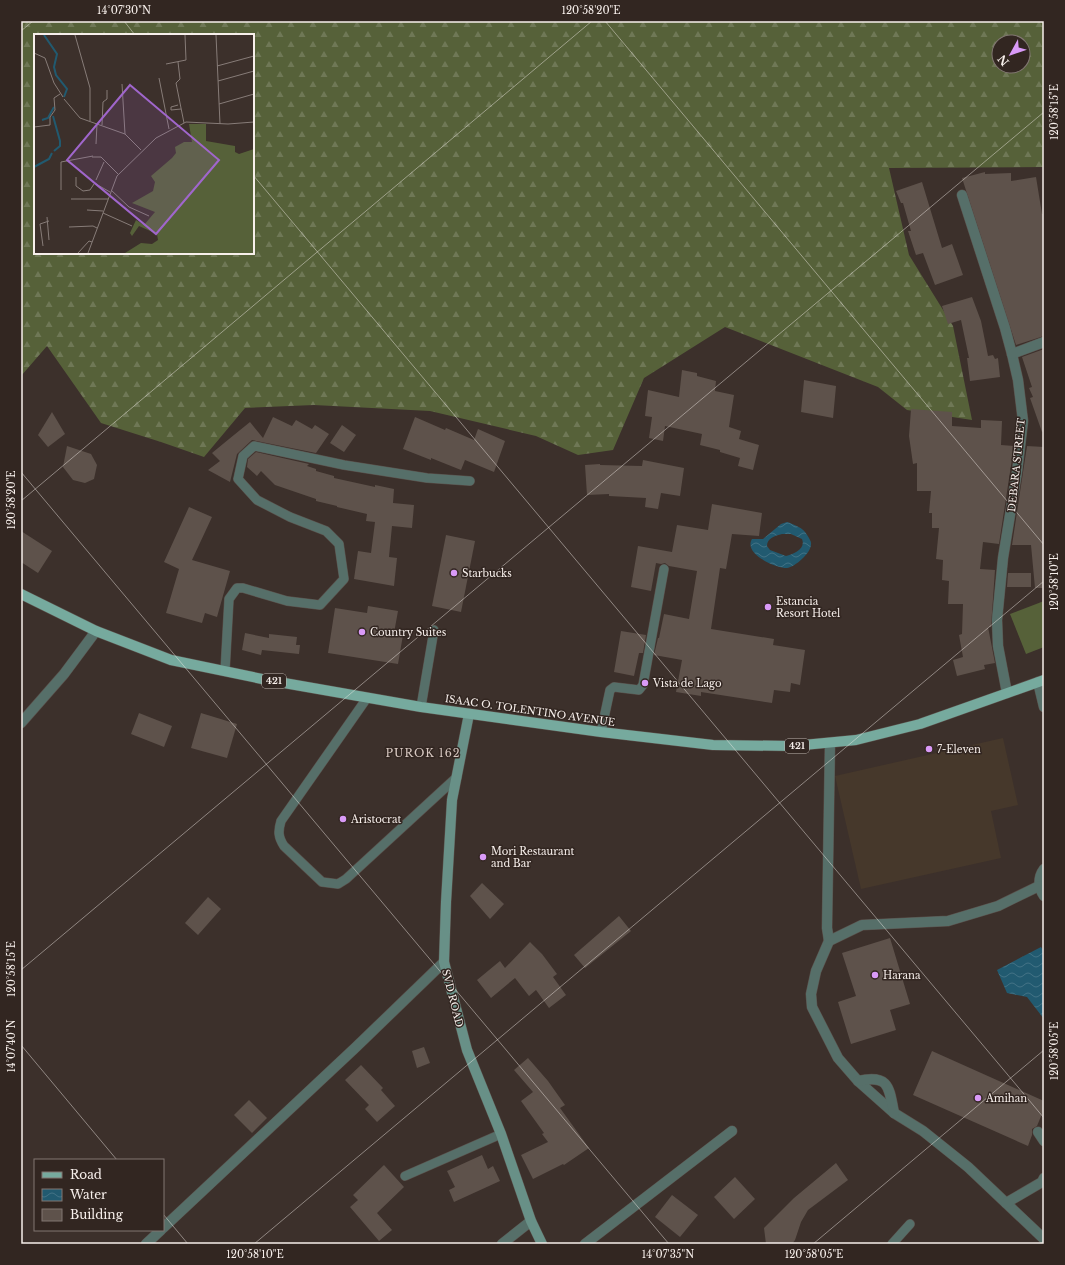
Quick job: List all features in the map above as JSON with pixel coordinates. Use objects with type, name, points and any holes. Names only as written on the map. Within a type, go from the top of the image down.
[{"type":"main road","name":"ISAAC O. TOLENTINO AVENUE","points":[[21,594],[96,631],[172,660],[267,680],[421,707],[601,732],[713,745],[793,746],[856,740],[920,724],[1041,681]]},
{"type":"main road","name":"SVD ROAD","points":[[469,714],[452,800],[444,962],[467,1050],[501,1134],[531,1221],[542,1244]]},
{"type":"street","name":"DEBARA STREET","points":[[962,195],[1005,328],[1018,380],[1023,421],[1016,479],[1003,558],[997,620],[998,646],[1007,694]]},
{"type":"street","points":[[1012,354],[1044,342]]},
{"type":"street","points":[[21,723],[64,674],[96,631]]},
{"type":"street","points":[[1041,681],[1044,707]]},
{"type":"street","points":[[830,743],[827,928],[829,941],[816,971],[811,994],[812,1007],[838,1058],[858,1081],[894,1112],[923,1130],[968,1167],[1044,1239]]},
{"type":"street","points":[[829,941],[862,925],[948,921],[998,906],[1042,891],[1039,879],[1044,869]]},
{"type":"street","points":[[164,1227],[349,1054],[444,962]]},
{"type":"street","points":[[858,1081],[871,1078],[882,1081],[889,1088],[894,1112]]},
{"type":"street","points":[[585,1244],[732,1131]]},
{"type":"street","points":[[1006,1204],[1042,1182],[1044,1178]]},
{"type":"street","points":[[502,1244],[531,1221]]},
{"type":"street","points":[[146,1244],[160,1231]]},
{"type":"lane","points":[[225,671],[229,599],[236,588],[243,588],[287,601],[320,605],[344,580],[338,544],[326,531],[290,517],[257,500],[238,479],[243,456],[254,446],[344,465],[427,478],[470,481]]},
{"type":"lane","points":[[601,732],[610,690],[614,687],[639,690],[643,685],[664,569]]},
{"type":"lane","points":[[421,707],[434,630]]},
{"type":"lane","points":[[367,698],[281,821],[278,829],[280,839],[284,846],[322,882],[338,884],[346,879],[457,777]]},
{"type":"lane","points":[[405,1176],[501,1134]]},
{"type":"lane","points":[[892,1244],[910,1224]]},
{"type":"shaded area","points":[[1003,738],[1018,805],[991,811],[1001,858],[861,889],[835,776]]},
{"type":"green space","points":[[21,21],[1044,21],[1044,167],[889,168],[909,255],[953,326],[972,420],[907,410],[878,387],[725,327],[644,378],[613,450],[578,455],[536,436],[430,411],[314,405],[245,408],[204,457],[101,423],[47,346],[21,376]]},
{"type":"green space","points":[[1044,601],[1044,647],[1026,654],[1010,614]]},
{"type":"water","points":[[787,522],[801,528],[806,533],[811,544],[808,553],[800,561],[787,568],[776,566],[762,559],[756,555],[750,545],[752,539],[763,539],[781,524]],"holes":[[[782,534],[791,534],[802,539],[802,546],[796,552],[786,556],[770,550],[767,546],[770,539]]]},
{"type":"water","points":[[1041,947],[1044,952],[1044,1019],[1027,997],[1007,993],[997,970]]},
{"type":"building","points":[[985,172],[985,174],[1011,173],[1011,181],[1036,177],[1042,214],[1044,214],[1044,336],[1016,345],[962,178]]},
{"type":"building","points":[[922,182],[942,248],[952,244],[963,275],[935,285],[923,253],[916,255],[908,231],[911,231],[903,203],[901,203],[896,191]]},
{"type":"building","points":[[972,297],[981,321],[988,356],[993,355],[995,359],[998,358],[1000,377],[970,381],[967,358],[969,358],[961,320],[948,324],[942,306]]},
{"type":"building","points":[[1044,349],[1044,431],[1042,432],[1030,398],[1033,397],[1029,388],[1032,387],[1022,357]]},
{"type":"building","points":[[682,370],[697,373],[697,376],[716,381],[715,391],[734,395],[729,427],[741,431],[739,439],[759,445],[753,470],[738,466],[740,458],[720,452],[720,450],[700,445],[702,434],[665,426],[663,441],[649,438],[652,417],[645,416],[648,390],[679,397]]},
{"type":"building","points":[[804,380],[836,386],[833,418],[801,412]]},
{"type":"building","points":[[911,409],[952,412],[952,426],[981,428],[981,420],[1002,421],[1001,445],[1014,446],[999,544],[983,542],[980,569],[995,570],[991,627],[988,627],[995,663],[984,665],[985,669],[957,676],[953,660],[963,657],[959,635],[962,634],[963,604],[948,604],[949,581],[942,580],[943,560],[936,559],[939,528],[932,528],[932,513],[929,513],[931,491],[917,491],[917,463],[913,464],[909,436]]},
{"type":"building","points":[[52,412],[65,434],[48,447],[38,435]]},
{"type":"building","points":[[273,417],[292,426],[296,420],[312,429],[315,425],[329,434],[316,453],[252,440],[237,454],[230,482],[208,470],[220,461],[212,453],[229,439],[250,422],[263,438]]},
{"type":"building","points":[[415,417],[445,430],[446,428],[474,440],[478,429],[505,441],[494,472],[465,460],[461,470],[403,449]]},
{"type":"building","points":[[342,425],[356,435],[344,452],[330,443]]},
{"type":"building","points":[[67,446],[91,454],[97,465],[94,479],[85,483],[73,480],[63,467]]},
{"type":"building","points":[[1027,446],[1044,447],[1044,588],[1035,588],[1031,545],[1012,545]]},
{"type":"building","points":[[256,452],[309,464],[307,466],[316,469],[316,471],[334,476],[334,478],[375,487],[375,485],[394,489],[393,503],[414,505],[412,528],[392,526],[389,557],[397,558],[394,586],[354,579],[358,551],[371,553],[375,522],[366,521],[367,514],[316,501],[316,499],[275,485],[261,471],[257,476],[247,467],[248,459]]},
{"type":"building","points":[[643,460],[684,468],[680,496],[661,493],[658,509],[645,507],[646,498],[609,496],[609,494],[587,495],[585,465],[600,464],[642,466]]},
{"type":"building","points":[[712,504],[762,513],[759,536],[732,534],[726,569],[720,568],[711,629],[774,639],[773,645],[805,650],[800,685],[791,683],[790,692],[774,690],[772,703],[701,692],[701,696],[676,692],[682,660],[654,655],[664,614],[689,619],[697,571],[669,566],[665,563],[656,563],[651,591],[631,587],[638,546],[672,552],[677,525],[708,530]]},
{"type":"building","points":[[189,507],[212,517],[192,560],[230,571],[217,617],[205,613],[202,623],[166,613],[179,569],[164,562]]},
{"type":"building","points":[[21,531],[52,551],[38,573],[21,562]]},
{"type":"building","name":"Starbucks","points":[[446,535],[475,541],[461,612],[432,606]]},
{"type":"building","points":[[1008,573],[1031,573],[1031,587],[1007,587]]},
{"type":"building","points":[[368,606],[398,611],[394,633],[403,635],[398,664],[328,653],[335,608],[367,613]]},
{"type":"building","points":[[621,631],[646,635],[643,653],[639,653],[634,676],[614,672]]},
{"type":"building","points":[[245,633],[269,638],[269,634],[297,637],[296,645],[300,645],[299,654],[262,650],[261,655],[242,650]]},
{"type":"building","points":[[139,713],[172,726],[164,747],[131,734]]},
{"type":"building","points":[[201,713],[237,724],[227,758],[191,748]]},
{"type":"building","points":[[482,883],[504,904],[490,919],[470,896]]},
{"type":"building","points":[[208,897],[221,909],[198,935],[185,923]]},
{"type":"building","points":[[619,916],[631,931],[585,968],[574,955]]},
{"type":"building","name":"Harana","points":[[890,938],[910,1004],[890,1010],[896,1030],[851,1044],[838,1002],[856,996],[842,953]]},
{"type":"building","points":[[530,942],[542,954],[557,974],[553,977],[566,995],[549,1008],[536,990],[529,996],[515,978],[491,998],[477,980],[500,961],[505,968]]},
{"type":"building","points":[[424,1047],[430,1063],[417,1068],[412,1051]]},
{"type":"building","name":"Amihan","points":[[932,1051],[1044,1101],[1044,1109],[1037,1126],[1032,1129],[1032,1135],[1028,1146],[913,1095]]},
{"type":"building","points":[[528,1058],[548,1081],[565,1105],[560,1108],[589,1148],[564,1165],[563,1164],[533,1179],[521,1155],[548,1142],[542,1134],[544,1133],[521,1101],[533,1092],[514,1070]]},
{"type":"building","points":[[361,1065],[383,1088],[381,1090],[395,1106],[377,1122],[365,1109],[369,1105],[345,1080]]},
{"type":"building","points":[[249,1100],[267,1118],[252,1133],[234,1115]]},
{"type":"building","points":[[482,1155],[488,1169],[493,1166],[500,1181],[454,1202],[449,1190],[455,1187],[447,1171]]},
{"type":"building","points":[[836,1163],[848,1180],[808,1210],[801,1222],[795,1240],[792,1244],[766,1244],[764,1228],[794,1198]]},
{"type":"building","points":[[384,1165],[404,1187],[377,1213],[392,1230],[379,1241],[350,1207],[358,1200],[353,1195]]},
{"type":"building","points":[[735,1177],[755,1199],[734,1219],[714,1197]]},
{"type":"building","points":[[672,1195],[698,1215],[680,1237],[655,1217]]},
{"type":"place","name":"Starbucks","points":[[454,573]]},
{"type":"place","name":"Estancia Resort Hotel","points":[[768,607]]},
{"type":"place","name":"Country Suites","points":[[362,632]]},
{"type":"place","name":"Vista de Lago","points":[[645,683]]},
{"type":"place","name":"7-Eleven","points":[[929,749]]},
{"type":"place","name":"Aristocrat","points":[[343,819]]},
{"type":"place","name":"Mori Restaurant and Bar","points":[[483,857]]},
{"type":"place","name":"Harana","points":[[875,975]]},
{"type":"place","name":"Amihan","points":[[978,1098]]},
{"type":"district","name":"PUROK 162","points":[[423,753]]}]
